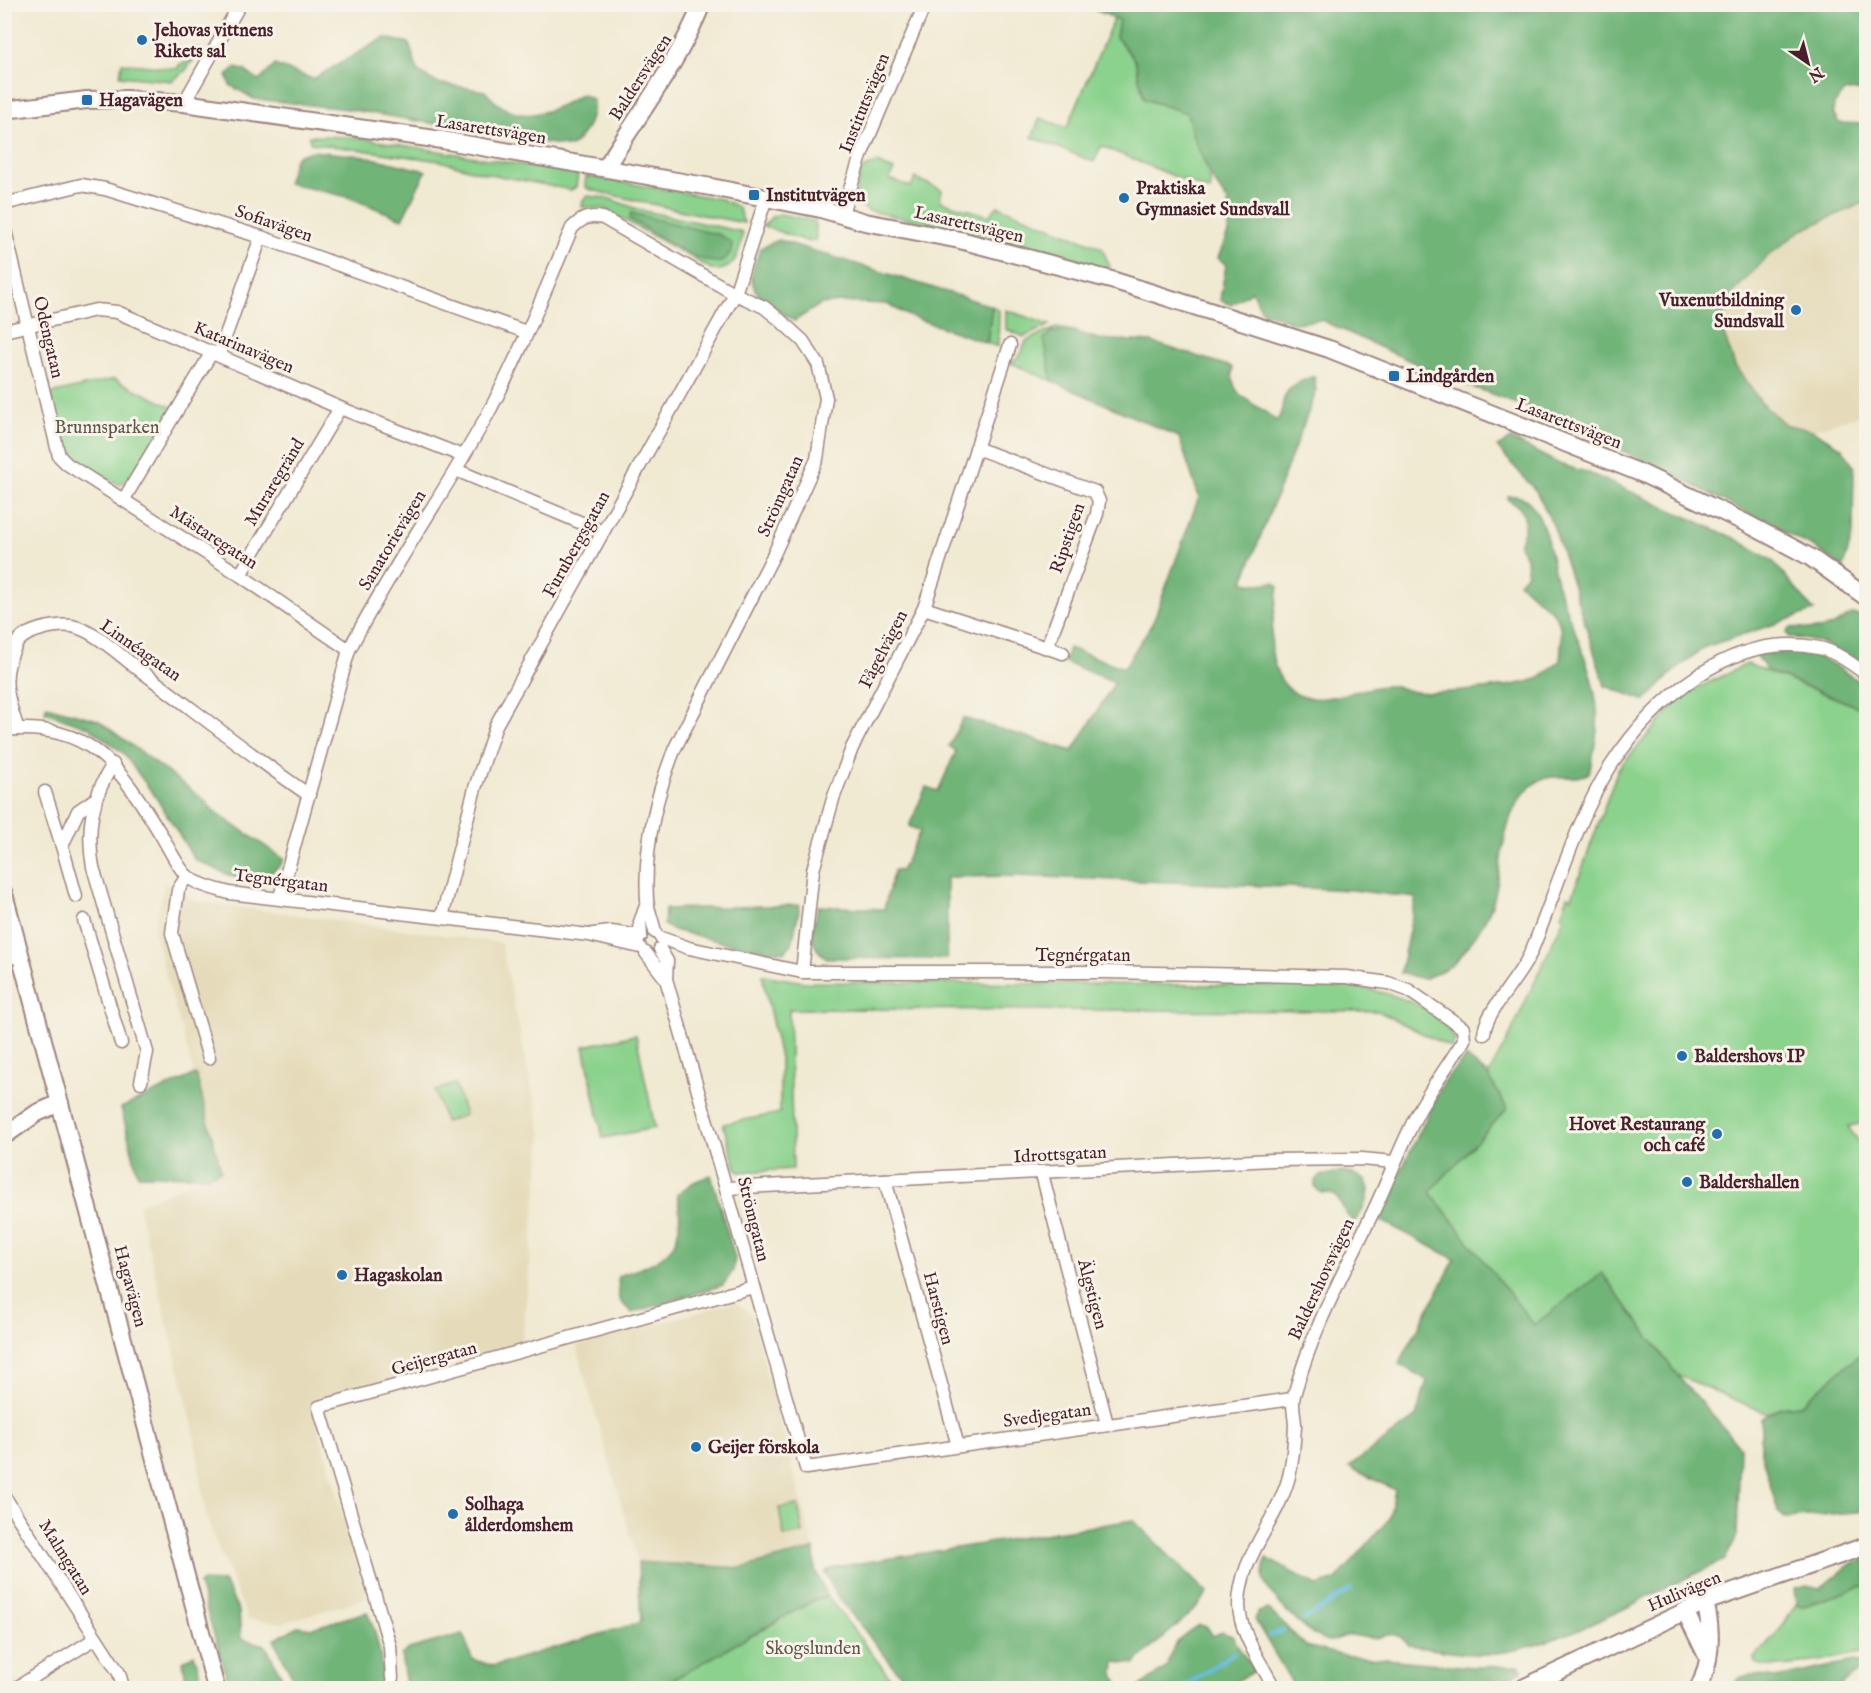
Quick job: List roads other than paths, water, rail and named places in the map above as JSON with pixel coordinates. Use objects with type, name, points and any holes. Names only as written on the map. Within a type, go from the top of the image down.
[{"type":"street","points":[[184,104],[240,4]]},
{"type":"street","name":"Baldersvägen","points":[[606,167],[673,65],[690,34],[702,4]]},
{"type":"street","name":"Institutsvägen","points":[[841,216],[862,153],[925,4]]},
{"type":"street","name":"Lasarettsvägen","points":[[4,110],[87,100],[128,99],[184,104],[606,167],[766,198],[960,240],[1115,281],[1329,349],[1643,474],[1746,523],[1810,557],[1866,597]]},
{"type":"street","name":"Sofiavägen","points":[[4,204],[81,185],[126,194],[261,237],[526,332]]},
{"type":"street","name":"Furubergsgatan","points":[[442,917],[475,788],[496,725],[735,294],[766,198]]},
{"type":"street","name":"Strömgatan","points":[[581,219],[593,216],[603,218],[735,294],[764,307],[803,341],[818,364],[826,398],[823,432],[817,459],[774,554],[675,748],[665,773],[650,844],[647,903],[640,922],[643,945],[666,979],[806,1468]]},
{"type":"street","name":"Sanatorievägen","points":[[280,897],[349,650],[368,614],[456,470],[505,381],[573,228],[581,219]]},
{"type":"street","name":"Odengatan","points":[[4,226],[59,456]]},
{"type":"street","points":[[124,499],[216,353],[261,237]]},
{"type":"street","name":"Katarinavägen","points":[[4,331],[107,309],[216,353],[340,408],[463,456]]},
{"type":"street","name":"Fågelvägen","points":[[802,972],[813,870],[833,799],[852,748],[924,608],[1010,345]]},
{"type":"street","name":"Muraregränd","points":[[240,574],[340,408]]},
{"type":"street","name":"Ripstigen","points":[[976,448],[1095,492],[1099,501],[1097,514],[1047,647]]},
{"type":"street","name":"Mästaregatan","points":[[59,456],[67,464],[240,574],[349,650]]},
{"type":"street","points":[[456,470],[603,532]]},
{"type":"street","points":[[924,608],[1062,653]]},
{"type":"street","name":"Linnéagatan","points":[[18,729],[5,684],[6,660],[21,637],[46,628],[72,626],[105,645],[309,795]]},
{"type":"street","points":[[1484,1034],[1487,1018],[1530,955],[1596,795],[1610,767],[1666,699],[1692,678],[1719,663],[1754,650],[1783,644],[1820,649],[1842,657],[1866,674]]},
{"type":"street","points":[[4,730],[45,729],[73,737],[97,750],[113,764],[134,791],[187,876],[178,890],[172,933],[209,1058]]},
{"type":"street","points":[[113,764],[94,800],[88,842],[93,867],[147,1052],[141,1082]]},
{"type":"street","points":[[45,792],[76,896]]},
{"type":"street","points":[[62,846],[78,811],[94,800]]},
{"type":"street","name":"Tegnérgatan","points":[[187,876],[229,893],[280,897],[589,935],[611,932],[643,945]]},
{"type":"street","name":"Hagavägen","points":[[4,894],[12,957],[60,1103],[216,1689]]},
{"type":"street","name":"Strömgatan","points":[[647,903],[667,961],[666,979]]},
{"type":"street","points":[[84,920],[121,1043]]},
{"type":"street","points":[[659,939],[651,954],[643,945],[659,939]]},
{"type":"street","name":"Tegnérgatan","points":[[659,939],[674,951],[689,948],[802,972],[1106,972],[1346,977],[1388,983],[1408,990],[1439,1009],[1464,1031]]},
{"type":"street","name":"Baldershovsvägen","points":[[1274,1689],[1240,1618],[1239,1603],[1243,1575],[1252,1550],[1282,1498],[1288,1480],[1295,1425],[1292,1399],[1307,1348],[1322,1312],[1373,1213],[1421,1107],[1464,1040],[1464,1031]]},
{"type":"street","points":[[4,1136],[37,1113],[60,1103]]},
{"type":"street","name":"Idrottsgatan","points":[[727,1188],[1272,1160],[1362,1159],[1395,1162]]},
{"type":"street","name":"Älgstigen","points":[[1042,1173],[1107,1424]]},
{"type":"street","name":"Harstigen","points":[[885,1180],[958,1446]]},
{"type":"street","name":"Geijergatan","points":[[392,1678],[390,1646],[319,1407],[753,1287]]},
{"type":"street","name":"Svedjegatan","points":[[806,1468],[1292,1399]]},
{"type":"street","name":"Malmgatan","points":[[4,1496],[119,1673],[123,1688]]},
{"type":"street","name":"Hulivägen","points":[[1523,1689],[1705,1602],[1866,1546]]},
{"type":"street","points":[[1700,1689],[1712,1629],[1705,1602]]},
{"type":"street","points":[[1685,1611],[1708,1658]]},
{"type":"street","points":[[16,1689],[96,1638]]},
{"type":"waterway","points":[[1304,1620],[1351,1589]]},
{"type":"waterway","points":[[1270,1636],[1284,1630]]},
{"type":"waterway","points":[[1182,1688],[1234,1653]]},
{"type":"place","name":"Jehovas vittnens Rikets sal","points":[[142,40]]},
{"type":"place","name":"Hagavägen","points":[[87,100]]},
{"type":"place","name":"Institutvägen","points":[[754,195]]},
{"type":"place","name":"Praktiska Gymnasiet Sundsvall","points":[[1124,198]]},
{"type":"place","name":"Vuxenutbildning Sundsvall","points":[[1796,310]]},
{"type":"place","name":"Lindgården","points":[[1394,376]]},
{"type":"place","name":"Baldershovs IP","points":[[1682,1056]]},
{"type":"place","name":"Hovet Restaurang och café","points":[[1717,1134]]},
{"type":"place","name":"Baldershallen","points":[[1687,1182]]},
{"type":"place","name":"Hagaskolan","points":[[342,1275]]},
{"type":"place","name":"Geijer förskola","points":[[696,1447]]},
{"type":"place","name":"Solhaga ålderdomshem","points":[[453,1514]]},
{"type":"park label","name":"Brunnsparken","points":[[107,427]]},
{"type":"park label","name":"Skogslunden","points":[[813,1648]]}]
